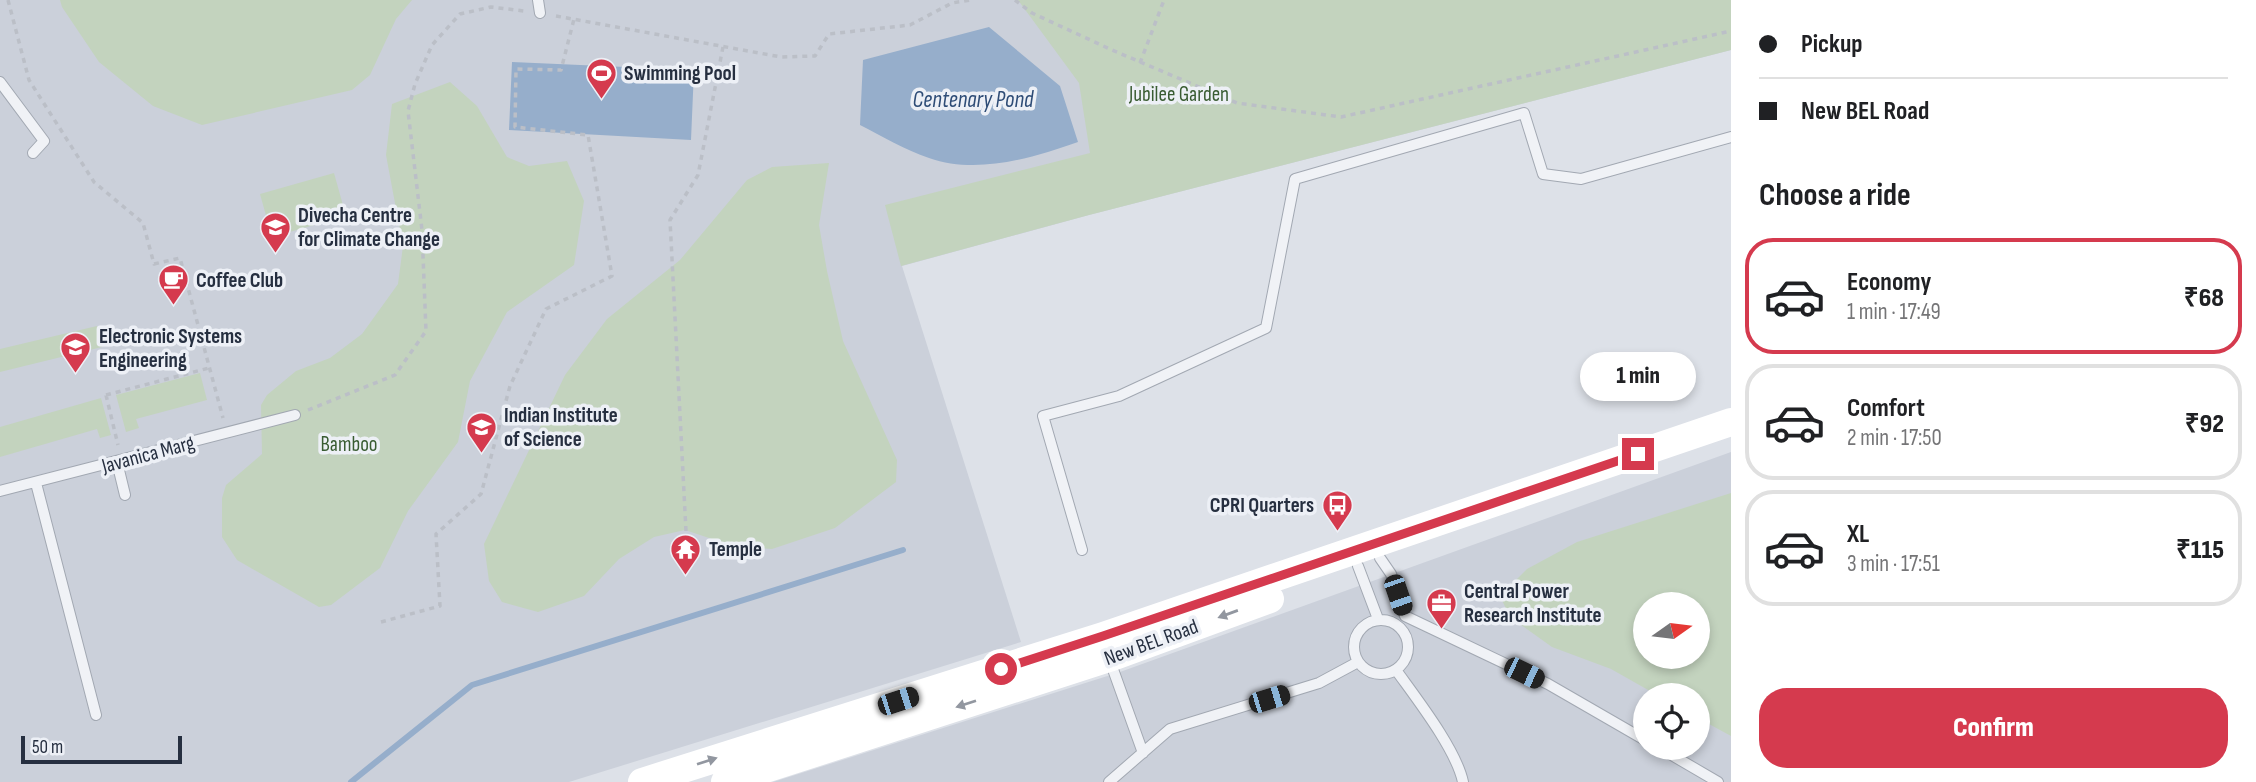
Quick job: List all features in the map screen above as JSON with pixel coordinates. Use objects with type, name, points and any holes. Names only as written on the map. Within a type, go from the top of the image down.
[{"type":"main road","name":"New BEL Road","points":[[725,782],[1731,422]]},
{"type":"main road","name":"New BEL Road","points":[[1106,647],[1369,562],[1731,436]]},
{"type":"main road","points":[[642,782],[1106,647]]},
{"type":"lane","points":[[538,0],[540,13]]},
{"type":"lane","points":[[0,82],[44,141],[33,153]]},
{"type":"lane","points":[[1083,550],[1043,416],[1119,396],[1266,328],[1294,178],[1524,113],[1543,174],[1581,179],[1731,137]]},
{"type":"lane","name":"Javanica Marg","points":[[0,491],[295,415]]},
{"type":"lane","points":[[120,461],[125,495]]},
{"type":"lane","points":[[36,483],[96,715]]},
{"type":"lane","points":[[1369,562],[1378,619]]},
{"type":"lane","points":[[1369,562],[1391,574],[1405,616],[1548,684],[1633,733]]},
{"type":"lane","points":[[1378,619],[1395,623],[1407,637],[1407,655],[1396,670],[1380,674],[1364,668],[1354,653],[1356,635],[1361,627],[1378,619]]},
{"type":"lane","points":[[1106,647],[1143,753]]},
{"type":"lane","points":[[1109,782],[1170,729],[1319,683],[1358,662]]},
{"type":"lane","points":[[1396,670],[1431,719],[1461,770],[1463,782]]},
{"type":"lane","points":[[1680,760],[1718,782]]},
{"type":"path","points":[[8,0],[29,80],[94,181],[143,223],[154,264],[180,258],[227,433]]},
{"type":"path","points":[[295,415],[395,375],[426,331],[422,230],[408,111],[415,84],[432,45],[460,14],[491,7],[540,13],[781,57],[815,56],[830,34],[910,25],[952,3],[970,0]]},
{"type":"path","points":[[1015,0],[1023,7],[1140,63],[1237,103],[1340,117],[1731,31]]},
{"type":"path","points":[[1140,63],[1164,0]]},
{"type":"path","points":[[381,622],[440,606],[436,534],[481,494],[510,386],[546,309],[612,276],[588,135],[514,127],[516,69],[561,70],[574,19]]},
{"type":"path","points":[[687,551],[670,220],[698,175],[723,47]]},
{"type":"path","points":[[120,461],[106,394],[209,368]]},
{"type":"shaded area","name":"Indian Institute of Science","points":[[0,0],[1731,0],[1731,50],[1089,215],[902,266],[1021,642],[569,782],[0,782]]},
{"type":"shaded area","name":"Central Power Research Institute","points":[[1731,452],[1731,782],[773,782],[1120,672]]},
{"type":"green space","points":[[60,0],[412,0],[396,19],[370,75],[352,90],[202,125],[153,106],[99,62]]},
{"type":"green space","name":"Jubilee Garden","points":[[1018,0],[1731,0],[1731,50],[901,266],[885,205],[1090,153],[1079,83]]},
{"type":"green space","name":"Bamboo","points":[[450,82],[477,106],[507,157],[529,166],[567,161],[584,201],[574,265],[507,312],[470,381],[458,442],[408,511],[380,568],[331,605],[319,607],[237,560],[222,537],[222,498],[226,485],[262,454],[261,405],[267,395],[296,371],[330,358],[362,334],[398,284],[403,246],[386,155],[392,104]]},
{"type":"green space","points":[[829,163],[819,225],[827,271],[843,341],[897,460],[896,482],[835,528],[772,549],[733,546],[685,530],[654,537],[619,559],[584,596],[538,612],[502,602],[489,581],[484,544],[565,375],[607,319],[680,260],[747,180],[772,167]]},
{"type":"green space","points":[[334,173],[346,216],[272,237],[260,194]]},
{"type":"green space","points":[[97,326],[102,347],[0,372],[0,349]]},
{"type":"green space","points":[[200,373],[207,400],[136,419],[139,428],[126,432],[116,395]]},
{"type":"green space","points":[[101,398],[111,435],[100,438],[97,429],[0,457],[0,427]]},
{"type":"green space","points":[[1731,493],[1731,736],[1710,725],[1710,683],[1636,683],[1611,669],[1552,647],[1510,617],[1500,596],[1527,569],[1577,542]]},
{"type":"water","name":"Centenary Pond","points":[[989,27],[1060,86],[1078,142],[1024,159],[966,165],[920,155],[860,125],[863,60]]},
{"type":"water","name":"Swimming Pool","points":[[512,62],[694,70],[691,140],[509,130]]},
{"type":"waterway","points":[[351,782],[472,685],[903,550]]},
{"type":"place","name":"Swimming Pool","points":[[601,100]]},
{"type":"place","name":"Divecha Centre for Climate Change","points":[[275,254]]},
{"type":"place","name":"Coffee Club","points":[[173,307]]},
{"type":"place","name":"Electronic Systems Engineering","points":[[76,375]]},
{"type":"place","name":"Indian Institute of Science","points":[[481,454]]},
{"type":"place","name":"CPRI Quarters","points":[[1337,532]]},
{"type":"place","name":"Temple","points":[[686,576]]},
{"type":"place","name":"Central Power Research Institute","points":[[1441,630]]},
{"type":"route","points":[[1001,669],[1638,454]]}]
